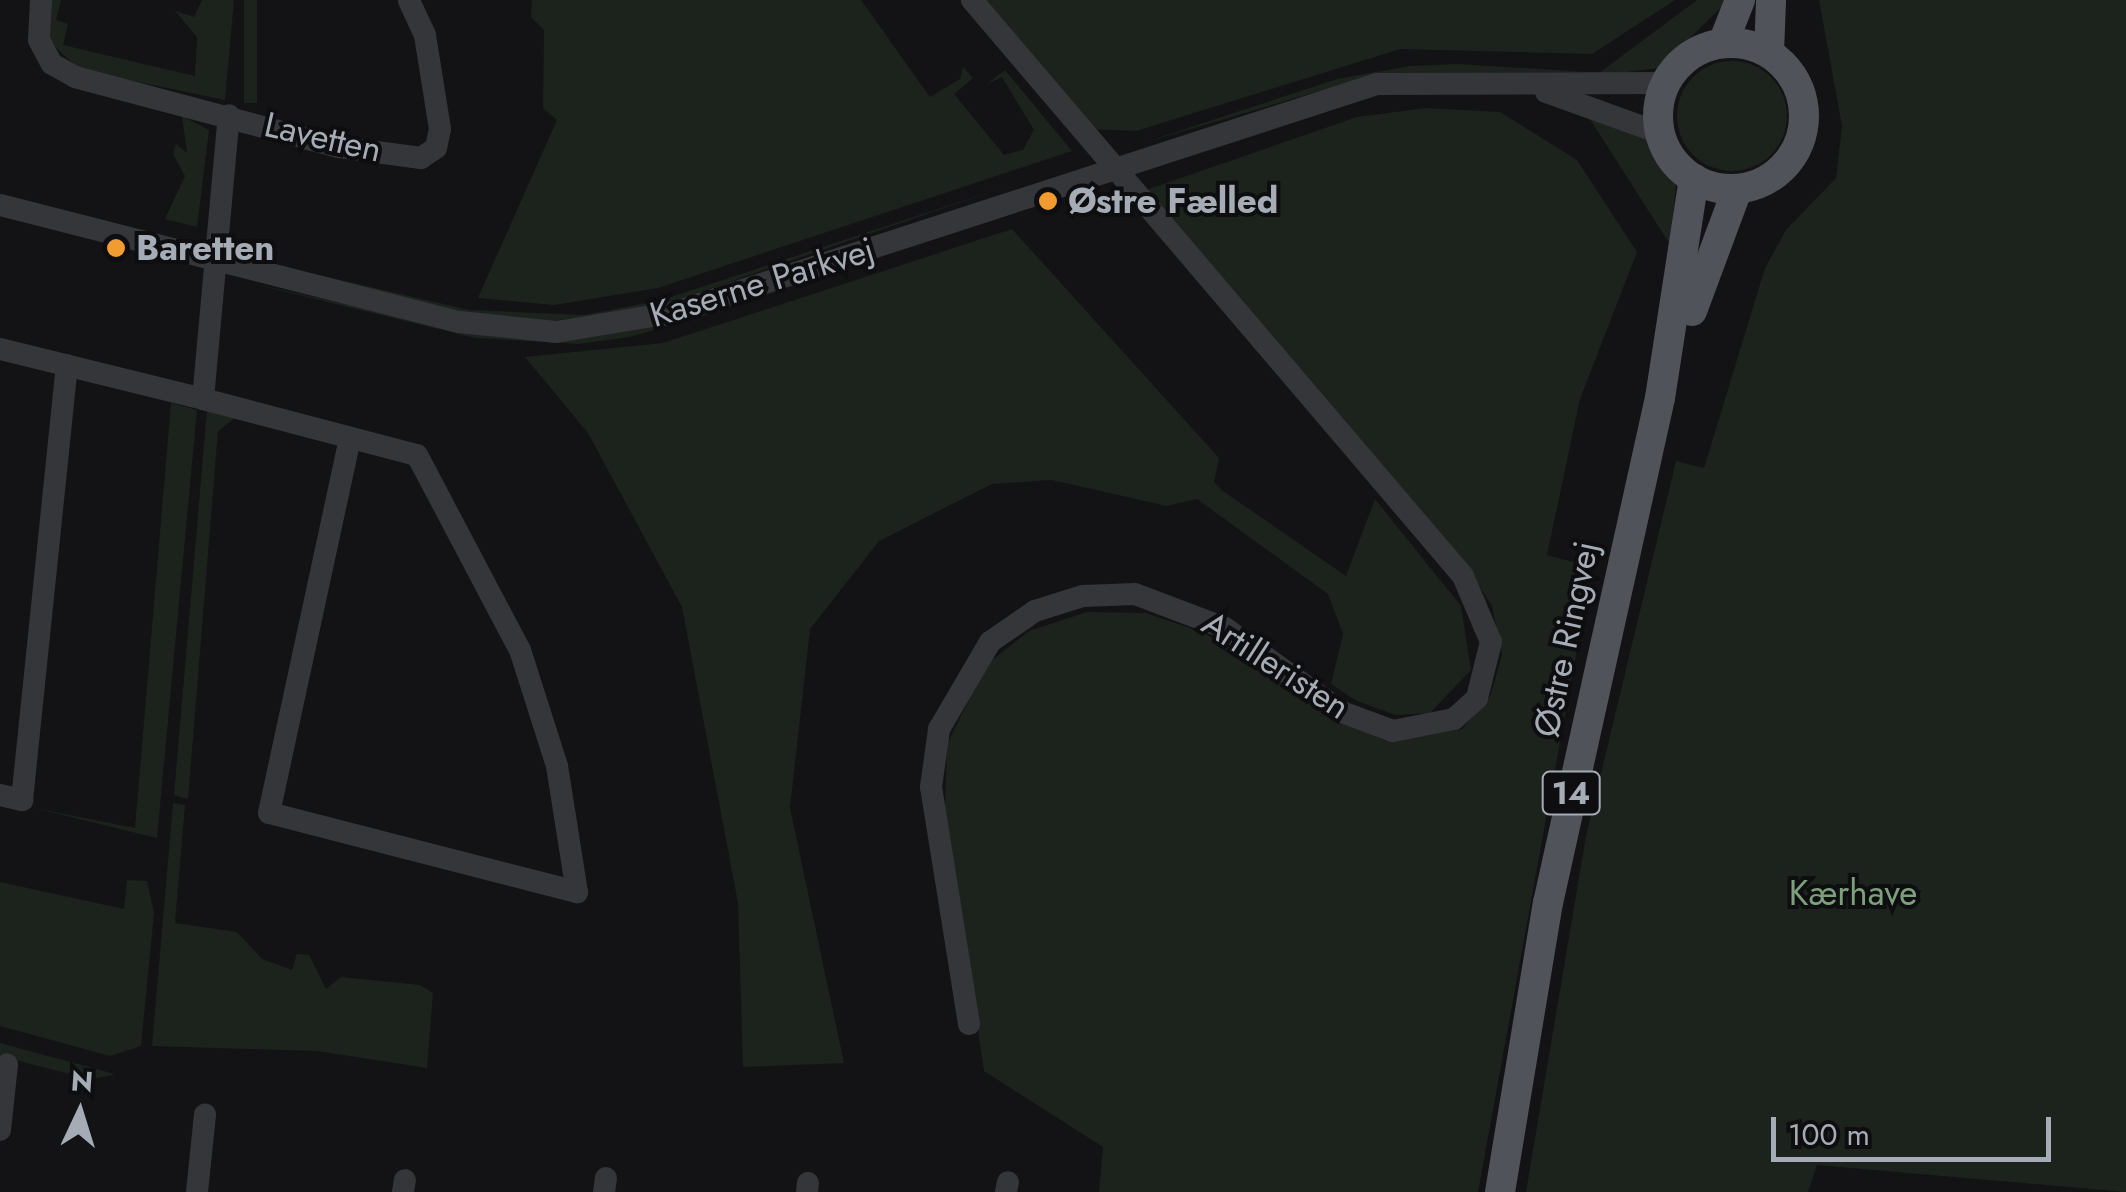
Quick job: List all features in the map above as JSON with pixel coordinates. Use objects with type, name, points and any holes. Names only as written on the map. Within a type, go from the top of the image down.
[{"type":"main road","points":[[1723,44],[1740,0]]},
{"type":"main road","points":[[1769,54],[1771,0]]},
{"type":"main road","points":[[1723,44],[1769,54],[1797,84],[1802,137],[1770,178],[1738,190],[1694,180],[1660,133],[1666,82],[1691,55],[1723,44]]},
{"type":"main road","name":"Østre Ringvej","points":[[1500,1192],[1548,903],[1660,398],[1694,180]]},
{"type":"main road","name":"Østre Ringvej","points":[[1660,398],[1738,190]]},
{"type":"street","name":"Lavetten","points":[[41,0],[39,40],[52,64],[340,147],[412,158],[433,152],[435,86],[409,0]]},
{"type":"street","name":"Artilleristen","points":[[969,1024],[931,787],[940,729],[990,642],[1035,611],[1084,596],[1183,606],[1342,712],[1393,730],[1454,719],[1489,670],[1484,613],[1463,576],[972,0]]},
{"type":"street","name":"Kaserne Parkvej","points":[[1514,82],[1660,133]]},
{"type":"street","name":"Kaserne Parkvej","points":[[0,205],[509,330],[606,328],[1377,84],[1666,82]]},
{"type":"street","name":"Lavetten","points":[[217,260],[230,116]]},
{"type":"street","points":[[204,399],[217,260]]},
{"type":"street","points":[[0,349],[417,455],[485,575],[557,766],[577,892],[269,813],[350,438]]},
{"type":"street","points":[[0,794],[22,800],[67,365]]},
{"type":"street","points":[[0,1130],[7,1064]]},
{"type":"street","points":[[197,1192],[204,1114]]},
{"type":"green space","points":[[51,0],[61,0],[56,20],[68,24],[63,45],[195,76],[197,37],[175,11],[194,17],[202,0],[234,0],[225,100],[80,70],[50,42]]},
{"type":"green space","points":[[244,0],[257,0],[257,103],[244,103]]},
{"type":"green space","points":[[532,0],[861,0],[930,97],[960,79],[963,67],[973,78],[954,94],[1004,155],[1023,150],[1034,130],[1002,77],[987,84],[1005,70],[1072,151],[658,288],[554,305],[478,298],[557,120],[543,108],[544,30],[531,17]]},
{"type":"green space","points":[[982,0],[1675,0],[1592,54],[1400,49],[1136,131],[1089,129]]},
{"type":"green space","points":[[1697,0],[1729,0],[1659,68],[1595,76]]},
{"type":"green space","name":"Kærhave","points":[[1819,0],[2126,0],[2126,1192],[1817,1165],[1808,1192],[1526,1192],[1586,836],[1676,461],[1704,468],[1765,268],[1786,230],[1836,178],[1842,126]]},
{"type":"green space","points":[[1732,61],[1753,65],[1771,77],[1783,95],[1787,116],[1783,137],[1771,155],[1753,167],[1732,171],[1711,167],[1693,155],[1681,137],[1677,116],[1681,95],[1693,77],[1711,65]]},
{"type":"green space","points":[[1457,64],[1587,72],[1377,74],[1143,143],[1337,79],[1410,66]]},
{"type":"green space","points":[[1426,108],[1500,112],[1577,160],[1637,252],[1580,399],[1547,555],[1592,567],[1478,1192],[1099,1192],[1103,1147],[984,1071],[945,810],[947,744],[986,665],[1029,631],[1087,612],[1146,613],[1204,633],[1384,740],[1462,729],[1490,697],[1502,655],[1492,606],[1464,562],[1146,190],[1357,117]]},
{"type":"green space","points":[[182,116],[209,130],[197,227],[165,219],[185,176],[173,154],[176,144],[187,153]]},
{"type":"green space","points":[[1588,116],[1647,139],[1676,183],[1671,246]]},
{"type":"green space","points":[[1011,185],[662,305],[553,321],[467,313],[251,259],[469,310],[584,315],[662,300]]},
{"type":"green space","points":[[1018,208],[711,314],[629,337],[579,344],[475,338],[246,282],[473,333],[578,339],[661,325]]},
{"type":"green space","points":[[1012,229],[1219,458],[1214,482],[1223,491],[1346,576],[1375,499],[1461,606],[1471,670],[1430,713],[1395,715],[1355,700],[1331,684],[1343,634],[1328,594],[1197,499],[1167,506],[1052,480],[992,484],[879,541],[810,629],[790,808],[844,1063],[743,1067],[738,903],[682,607],[588,433],[525,357],[663,343]]},
{"type":"green space","points":[[171,403],[197,410],[157,838],[34,808],[135,828]]},
{"type":"green space","points":[[207,410],[235,418],[218,431],[188,799],[174,795]]},
{"type":"green space","points":[[173,803],[185,805],[175,923],[237,932],[262,959],[292,970],[297,954],[309,955],[326,989],[341,977],[420,985],[433,993],[427,1068],[317,1051],[152,1046]]},
{"type":"green space","points":[[127,880],[147,881],[154,913],[141,1046],[110,1056],[0,1026],[0,882],[124,909]]},
{"type":"green space","points":[[0,1043],[114,1075],[90,1079],[26,1063],[0,1055]]},
{"type":"place","name":"Østre Fælled","points":[[1048,201]]},
{"type":"place","name":"Baretten","points":[[116,248]]}]
